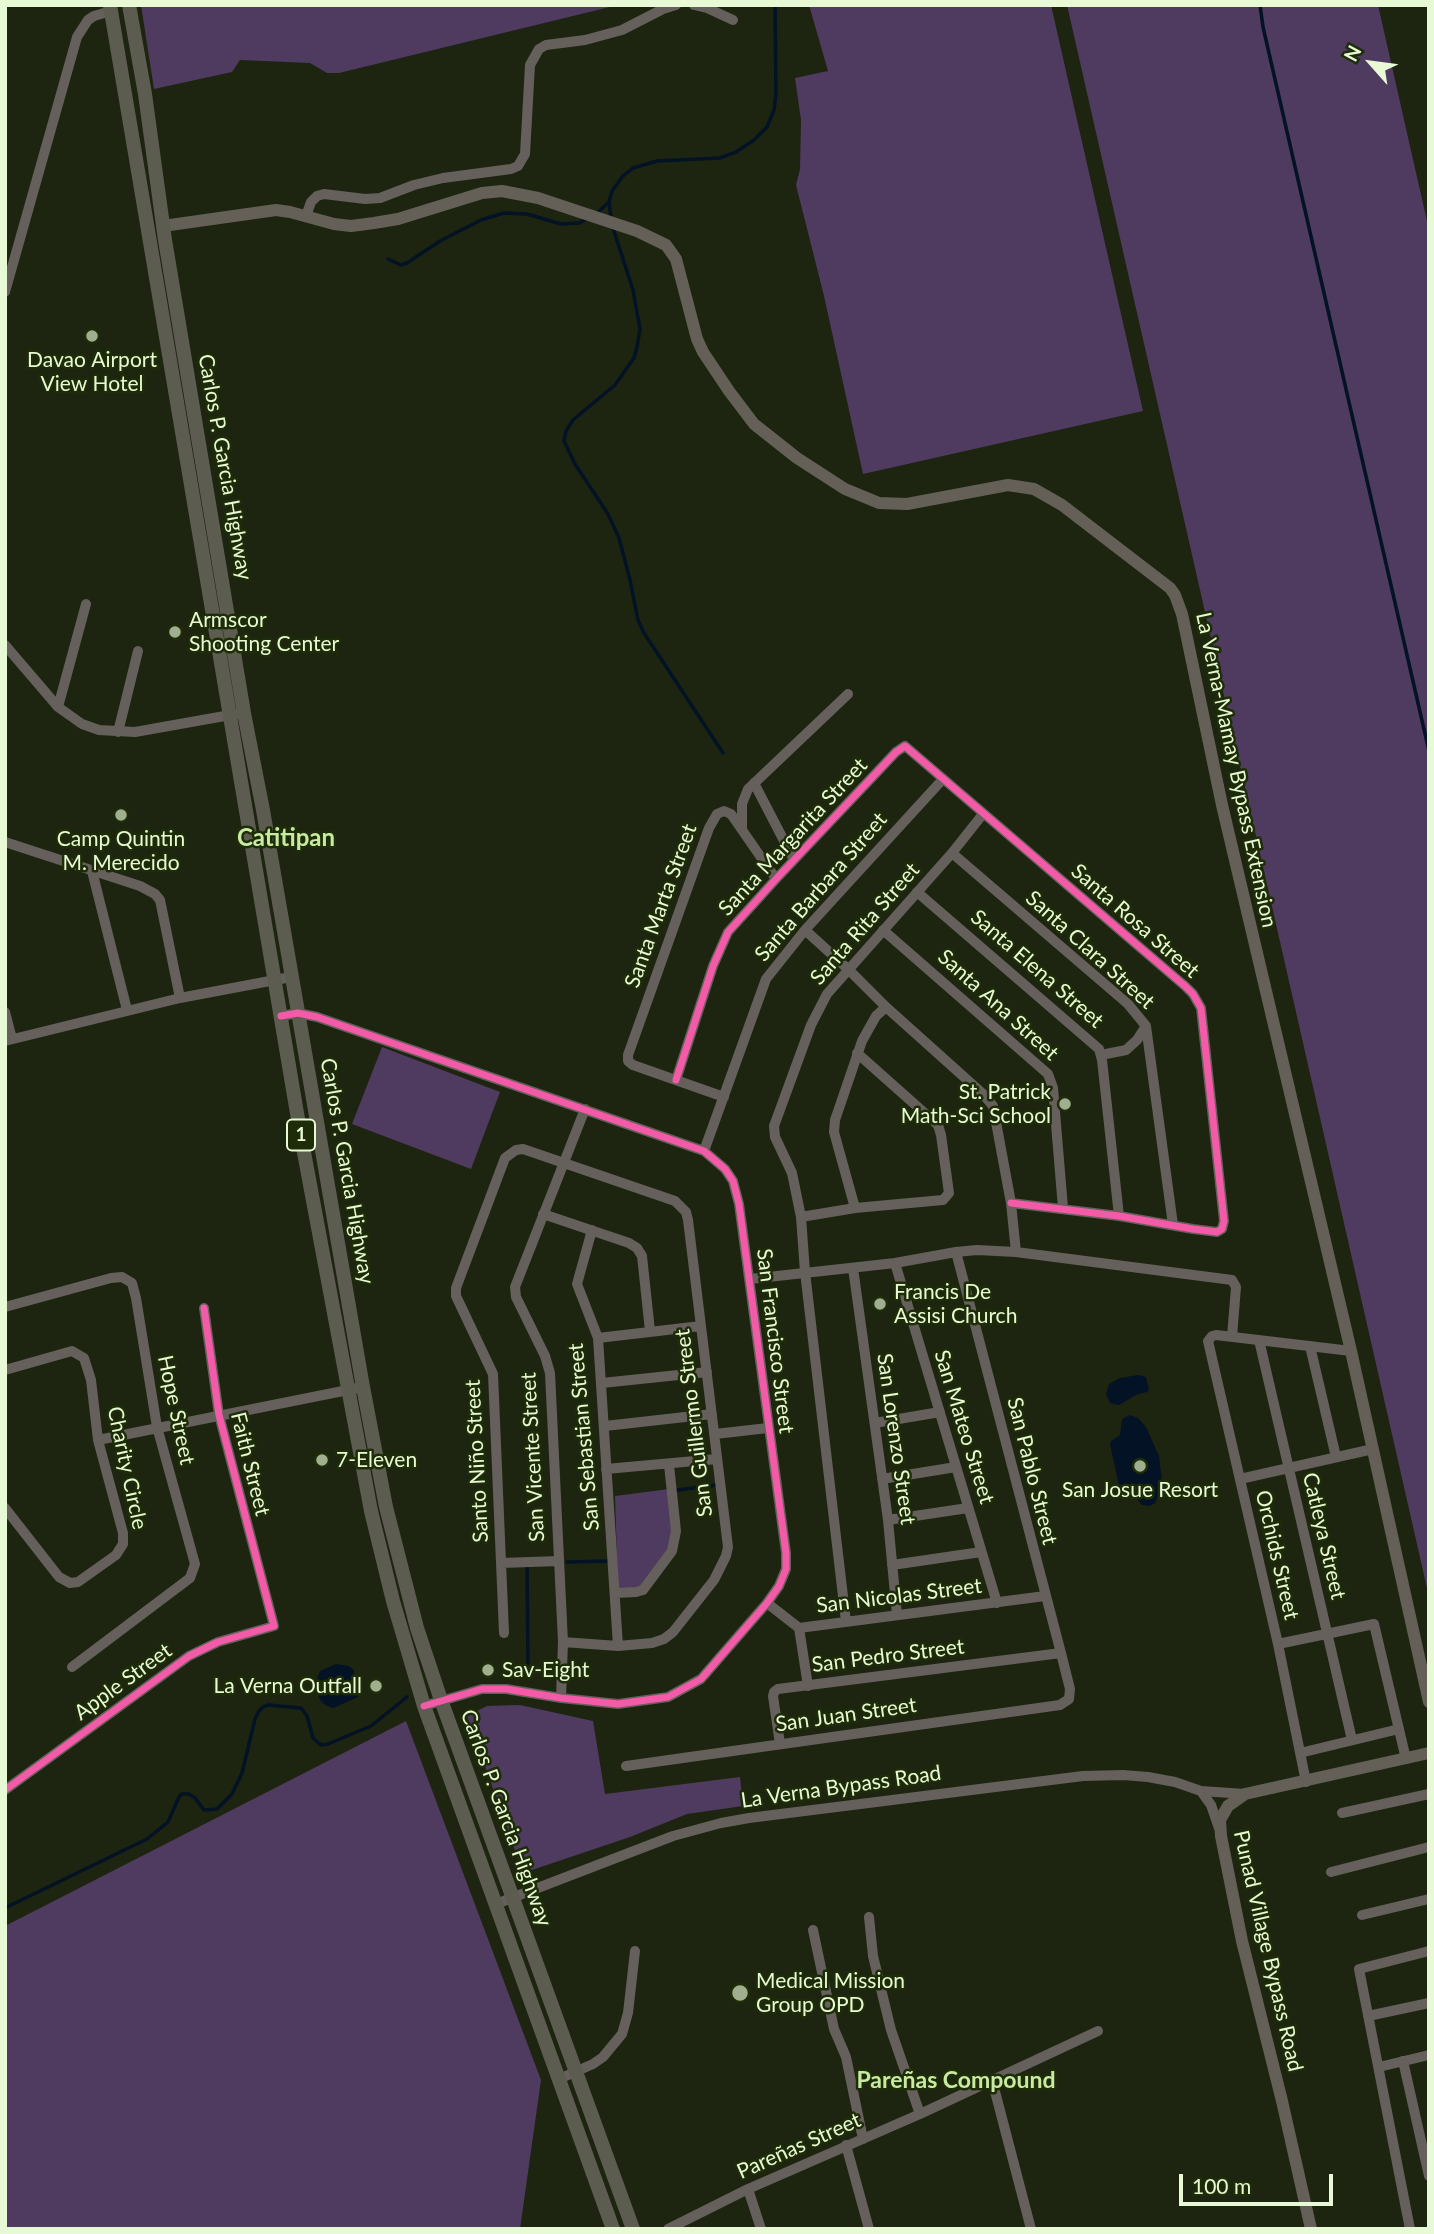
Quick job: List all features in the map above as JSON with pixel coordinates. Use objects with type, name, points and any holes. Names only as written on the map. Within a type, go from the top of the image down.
[{"type":"highway","name":"Carlos P. Garcia Highway","points":[[129,5],[145,94],[275,980],[323,1260],[371,1511],[396,1612],[425,1706],[613,2229]]},
{"type":"highway","name":"Carlos P. Garcia Highway","points":[[110,8],[158,296],[236,714],[298,1013],[386,1507],[417,1628],[441,1700],[633,2229]]},
{"type":"highway","points":[[126,97],[145,94]]},
{"type":"highway","points":[[158,296],[174,294]]},
{"type":"highway","points":[[323,1260],[341,1257]]},
{"type":"highway","points":[[371,1511],[386,1507]]},
{"type":"main road","name":"La Verna-Mamay Bypass Extension","points":[[163,226],[276,210],[351,226],[398,219],[491,192],[513,192],[627,227],[656,239],[672,251],[703,352],[754,424],[797,458],[845,489],[879,503],[907,504],[1008,485],[1034,489],[1062,505],[1153,574],[1175,595],[1182,614],[1222,805],[1351,1350]]},
{"type":"main road","points":[[1351,1350],[1429,1702]]},
{"type":"main road","points":[[1245,1794],[1429,1753]]},
{"type":"main road","name":"Punad Village Bypass Road","points":[[1245,1794],[1225,1809],[1220,1829],[1242,1941],[1285,2110],[1311,2229]]},
{"type":"street","points":[[306,216],[311,202],[324,194],[380,198],[443,178],[518,166],[525,154],[530,65],[539,49],[622,30],[676,5]]},
{"type":"street","points":[[694,5],[733,20]]},
{"type":"street","points":[[5,292],[77,37],[88,20],[110,8]]},
{"type":"street","points":[[58,707],[86,604]]},
{"type":"street","points":[[5,645],[58,707],[82,724],[99,730],[118,732],[167,728],[236,714]]},
{"type":"street","points":[[118,732],[138,651]]},
{"type":"street","points":[[742,829],[742,804],[748,789],[848,694]]},
{"type":"street","name":"Santa Rosa Street","points":[[905,746],[1185,986],[1198,1001],[1224,1221],[1222,1229],[1217,1232],[1173,1226]]},
{"type":"street","name":"Santa Margarita Street","points":[[676,1080],[713,966],[729,932],[900,747],[905,746]]},
{"type":"street","name":"Santa Barbara Street","points":[[704,1151],[761,989],[771,971],[943,779]]},
{"type":"street","points":[[754,783],[794,860]]},
{"type":"street","name":"Santa Marta Street","points":[[676,1080],[628,1061],[628,1055],[709,828],[717,814],[724,811],[731,814],[776,879]]},
{"type":"street","name":"Santa Rita Street","points":[[846,1622],[801,1217],[792,1173],[775,1138],[775,1118],[823,1001],[983,814]]},
{"type":"street","points":[[5,842],[140,886],[160,900],[180,998]]},
{"type":"street","name":"Santa Clara Street","points":[[952,853],[1128,1004],[1146,1026],[1173,1226]]},
{"type":"street","points":[[92,872],[127,1010]]},
{"type":"street","name":"Santa Elena Street","points":[[917,892],[1095,1045],[1101,1055],[1119,1216]]},
{"type":"street","points":[[805,930],[993,1106],[1011,1203],[1016,1252]]},
{"type":"street","name":"Santa Ana Street","points":[[883,930],[1048,1074],[1053,1088],[1063,1208]]},
{"type":"street","points":[[5,1012],[9,1040],[180,998],[291,977]]},
{"type":"street","points":[[855,1208],[834,1132],[837,1111],[869,1027],[886,1007]]},
{"type":"street","name":"San Francisco Street","points":[[281,1016],[298,1013],[317,1017],[704,1151],[717,1160],[733,1181],[738,1204],[786,1553],[786,1569],[779,1586],[701,1679],[668,1697],[629,1703],[596,1702],[495,1689],[475,1691],[425,1706]]},
{"type":"street","points":[[1101,1055],[1126,1050],[1137,1041],[1146,1026]]},
{"type":"street","points":[[801,1217],[855,1208],[943,1200],[950,1191],[942,1135],[938,1125],[857,1053]]},
{"type":"street","points":[[676,1080],[724,1097]]},
{"type":"street","name":"San Vicente Street","points":[[561,1698],[563,1642],[550,1373],[545,1356],[516,1297],[515,1287],[585,1109]]},
{"type":"street","name":"Santo Niño Street","points":[[504,1633],[492,1369],[457,1303],[456,1288],[505,1158],[516,1150],[523,1149],[564,1162]]},
{"type":"street","name":"San Guillermo Street","points":[[563,1642],[618,1646],[652,1643],[664,1639],[673,1632],[714,1580],[728,1547],[688,1220],[681,1206],[675,1201],[564,1162]]},
{"type":"street","points":[[1011,1203],[1063,1208],[1173,1226]]},
{"type":"street","points":[[543,1214],[637,1248],[642,1256],[650,1331]]},
{"type":"street","name":"San Sebastian Street","points":[[592,1230],[577,1284],[598,1338],[618,1646]]},
{"type":"street","points":[[750,1279],[895,1263],[956,1252],[1016,1252],[1232,1280],[1236,1287],[1232,1338],[1351,1350]]},
{"type":"street","name":"San Pablo Street","points":[[956,1252],[1061,1653],[1070,1689],[1069,1699]]},
{"type":"street","name":"San Mateo Street","points":[[895,1263],[997,1602]]},
{"type":"street","name":"San Lorenzo Street","points":[[853,1268],[888,1520],[897,1615]]},
{"type":"street","name":"Hope Street","points":[[5,1307],[111,1278],[128,1279],[132,1283],[156,1427],[195,1564],[190,1578],[177,1589],[72,1667]]},
{"type":"street","name":"Faith Street","points":[[204,1308],[219,1415],[274,1626]]},
{"type":"street","points":[[598,1338],[701,1326]]},
{"type":"street","name":"Orchids Street","points":[[1232,1338],[1216,1335],[1210,1338],[1209,1345],[1278,1644],[1306,1782]]},
{"type":"street","name":"Catleya Street","points":[[1259,1340],[1352,1740]]},
{"type":"street","points":[[1310,1346],[1336,1457]]},
{"type":"street","name":"Charity Circle","points":[[5,1370],[72,1351],[84,1358],[99,1440],[124,1539],[116,1555],[78,1582],[70,1583],[59,1577],[8,1520],[5,1508]]},
{"type":"street","points":[[602,1382],[707,1373]]},
{"type":"street","points":[[99,1440],[363,1387]]},
{"type":"street","points":[[875,1423],[940,1412]]},
{"type":"street","points":[[605,1426],[712,1415]]},
{"type":"street","points":[[715,1434],[768,1427]]},
{"type":"street","points":[[1240,1479],[1373,1448]]},
{"type":"street","points":[[607,1469],[717,1459]]},
{"type":"street","points":[[615,1593],[643,1590],[672,1551],[676,1531],[669,1465]]},
{"type":"street","points":[[882,1479],[956,1467]]},
{"type":"street","points":[[888,1520],[968,1508]]},
{"type":"street","points":[[892,1565],[981,1552]]},
{"type":"street","points":[[501,1563],[559,1561]]},
{"type":"street","name":"San Nicolas Street","points":[[767,1603],[799,1628],[1045,1596]]},
{"type":"street","points":[[1278,1644],[1374,1623],[1406,1759]]},
{"type":"street","name":"Apple Street","points":[[5,1790],[189,1656],[218,1642],[274,1626]]},
{"type":"street","points":[[799,1628],[808,1686]]},
{"type":"street","name":"San Pedro Street","points":[[780,1744],[774,1692],[778,1689],[1061,1653]]},
{"type":"street","name":"San Juan Street","points":[[626,1766],[1060,1705],[1069,1699]]},
{"type":"street","points":[[1300,1753],[1399,1729]]},
{"type":"street","name":"La Verna Bypass Road","points":[[496,1904],[673,1836],[697,1828],[749,1818],[1083,1776],[1148,1777],[1202,1791],[1245,1794]]},
{"type":"street","points":[[1202,1791],[1211,1805],[1220,1829]]},
{"type":"street","points":[[1342,1813],[1429,1794]]},
{"type":"street","points":[[1331,1872],[1429,1847]]},
{"type":"street","points":[[1362,1915],[1429,1899]]},
{"type":"street","points":[[869,1917],[873,1956],[885,2006],[920,2114]]},
{"type":"street","points":[[813,1930],[834,2029],[846,2057],[863,2139]]},
{"type":"street","points":[[559,2079],[577,2073],[603,2057],[622,2034],[628,2013],[635,1951]]},
{"type":"street","points":[[1410,2229],[1359,1969],[1429,1951]]},
{"type":"street","points":[[1368,2016],[1429,2003]]},
{"type":"street","name":"Pareñas Street","points":[[668,2229],[748,2189],[920,2114],[1098,2031]]},
{"type":"street","points":[[1379,2067],[1429,2054]]},
{"type":"street","points":[[1403,2061],[1429,2176]]},
{"type":"street","points":[[992,2080],[1031,2229]]},
{"type":"street","points":[[846,2145],[869,2229]]},
{"type":"street","points":[[748,2189],[761,2229]]},
{"type":"shaded area","points":[[141,5],[618,5],[339,73],[327,73],[310,63],[240,60],[232,72],[154,89]]},
{"type":"shaded area","points":[[809,5],[1051,5],[1143,411],[863,474],[824,296],[796,185],[800,169],[801,120],[795,78],[828,71]]},
{"type":"shaded area","points":[[1067,5],[1378,5],[1429,230],[1429,1597]]},
{"type":"shaded area","points":[[382,1047],[500,1092],[471,1169],[352,1124]]},
{"type":"shaded area","points":[[669,1489],[672,1526],[669,1547],[643,1585],[638,1588],[618,1589],[615,1496]]},
{"type":"shaded area","points":[[520,1705],[593,1721],[605,1794],[740,1777],[743,1806],[687,1814],[630,1837],[523,1873],[467,1716],[487,1706]]},
{"type":"shaded area","points":[[406,1721],[541,2080],[520,2229],[5,2229],[5,1926]]},
{"type":"water","points":[[1138,1375],[1146,1377],[1149,1389],[1147,1392],[1119,1405],[1110,1403],[1106,1394],[1109,1384],[1120,1378]]},
{"type":"water","points":[[1130,1415],[1138,1418],[1146,1427],[1159,1456],[1162,1481],[1159,1495],[1150,1506],[1142,1505],[1132,1492],[1120,1490],[1110,1444],[1120,1435],[1122,1419]]},
{"type":"water","points":[[336,1664],[349,1666],[354,1670],[353,1680],[358,1697],[333,1708],[320,1700],[315,1685],[320,1671]]},
{"type":"waterway","points":[[611,217],[609,202],[612,191],[633,168],[657,161],[720,158],[736,152],[767,127],[774,110],[776,92],[775,5]]},
{"type":"waterway","points":[[1260,5],[1429,751]]},
{"type":"waterway","points":[[595,215],[609,202]]},
{"type":"waterway","points":[[388,259],[401,265],[407,263],[440,241],[481,220],[504,213],[527,214],[561,224],[579,223],[588,218]]},
{"type":"waterway","points":[[612,225],[633,290],[640,329],[637,347],[634,358],[615,385],[573,420],[566,431],[564,441],[575,464],[608,514],[619,538],[638,620],[644,633],[723,753]]},
{"type":"waterway","points":[[677,1490],[717,1485]]},
{"type":"waterway","points":[[567,1562],[608,1561]]},
{"type":"waterway","points":[[516,1676],[528,1663],[527,1567]]},
{"type":"waterway","points":[[5,1908],[147,1839],[168,1822],[182,1794],[195,1798],[204,1810],[217,1809],[232,1794],[242,1773],[255,1719],[263,1707],[268,1705],[301,1708],[307,1716],[313,1738],[321,1745],[371,1726],[407,1697]]},
{"type":"cycle path","points":[[676,1080],[713,966],[728,932],[896,752],[905,746],[1185,986],[1201,1008],[1224,1221],[1222,1229],[1217,1232],[1119,1216],[1011,1203]]},
{"type":"cycle path","points":[[281,1016],[298,1013],[317,1017],[704,1151],[725,1169],[733,1181],[739,1204],[786,1553],[786,1569],[779,1586],[701,1679],[668,1697],[618,1704],[506,1689],[482,1689],[424,1706]]},
{"type":"cycle path","points":[[5,1790],[189,1656],[218,1642],[274,1626],[219,1415],[204,1308]]},
{"type":"place","name":"Davao Airport View Hotel","points":[[92,336]]},
{"type":"place","name":"Armscor Shooting Center","points":[[175,632]]},
{"type":"place","name":"Camp Quintin M. Merecido","points":[[121,815]]},
{"type":"place","name":"St. Patrick Math-Sci School","points":[[1065,1104]]},
{"type":"place","name":"Francis De Assisi Church","points":[[880,1304]]},
{"type":"place","name":"7-Eleven","points":[[322,1460]]},
{"type":"place","name":"San Josue Resort","points":[[1140,1466]]},
{"type":"place","name":"Sav-Eight","points":[[488,1670]]},
{"type":"place","name":"La Verna Outfall","points":[[376,1686]]},
{"type":"place","name":"Medical Mission Group OPD","points":[[740,1993]]},
{"type":"district","name":"Catitipan","points":[[286,838]]},
{"type":"district","name":"Pareñas Compound","points":[[956,2081]]}]
